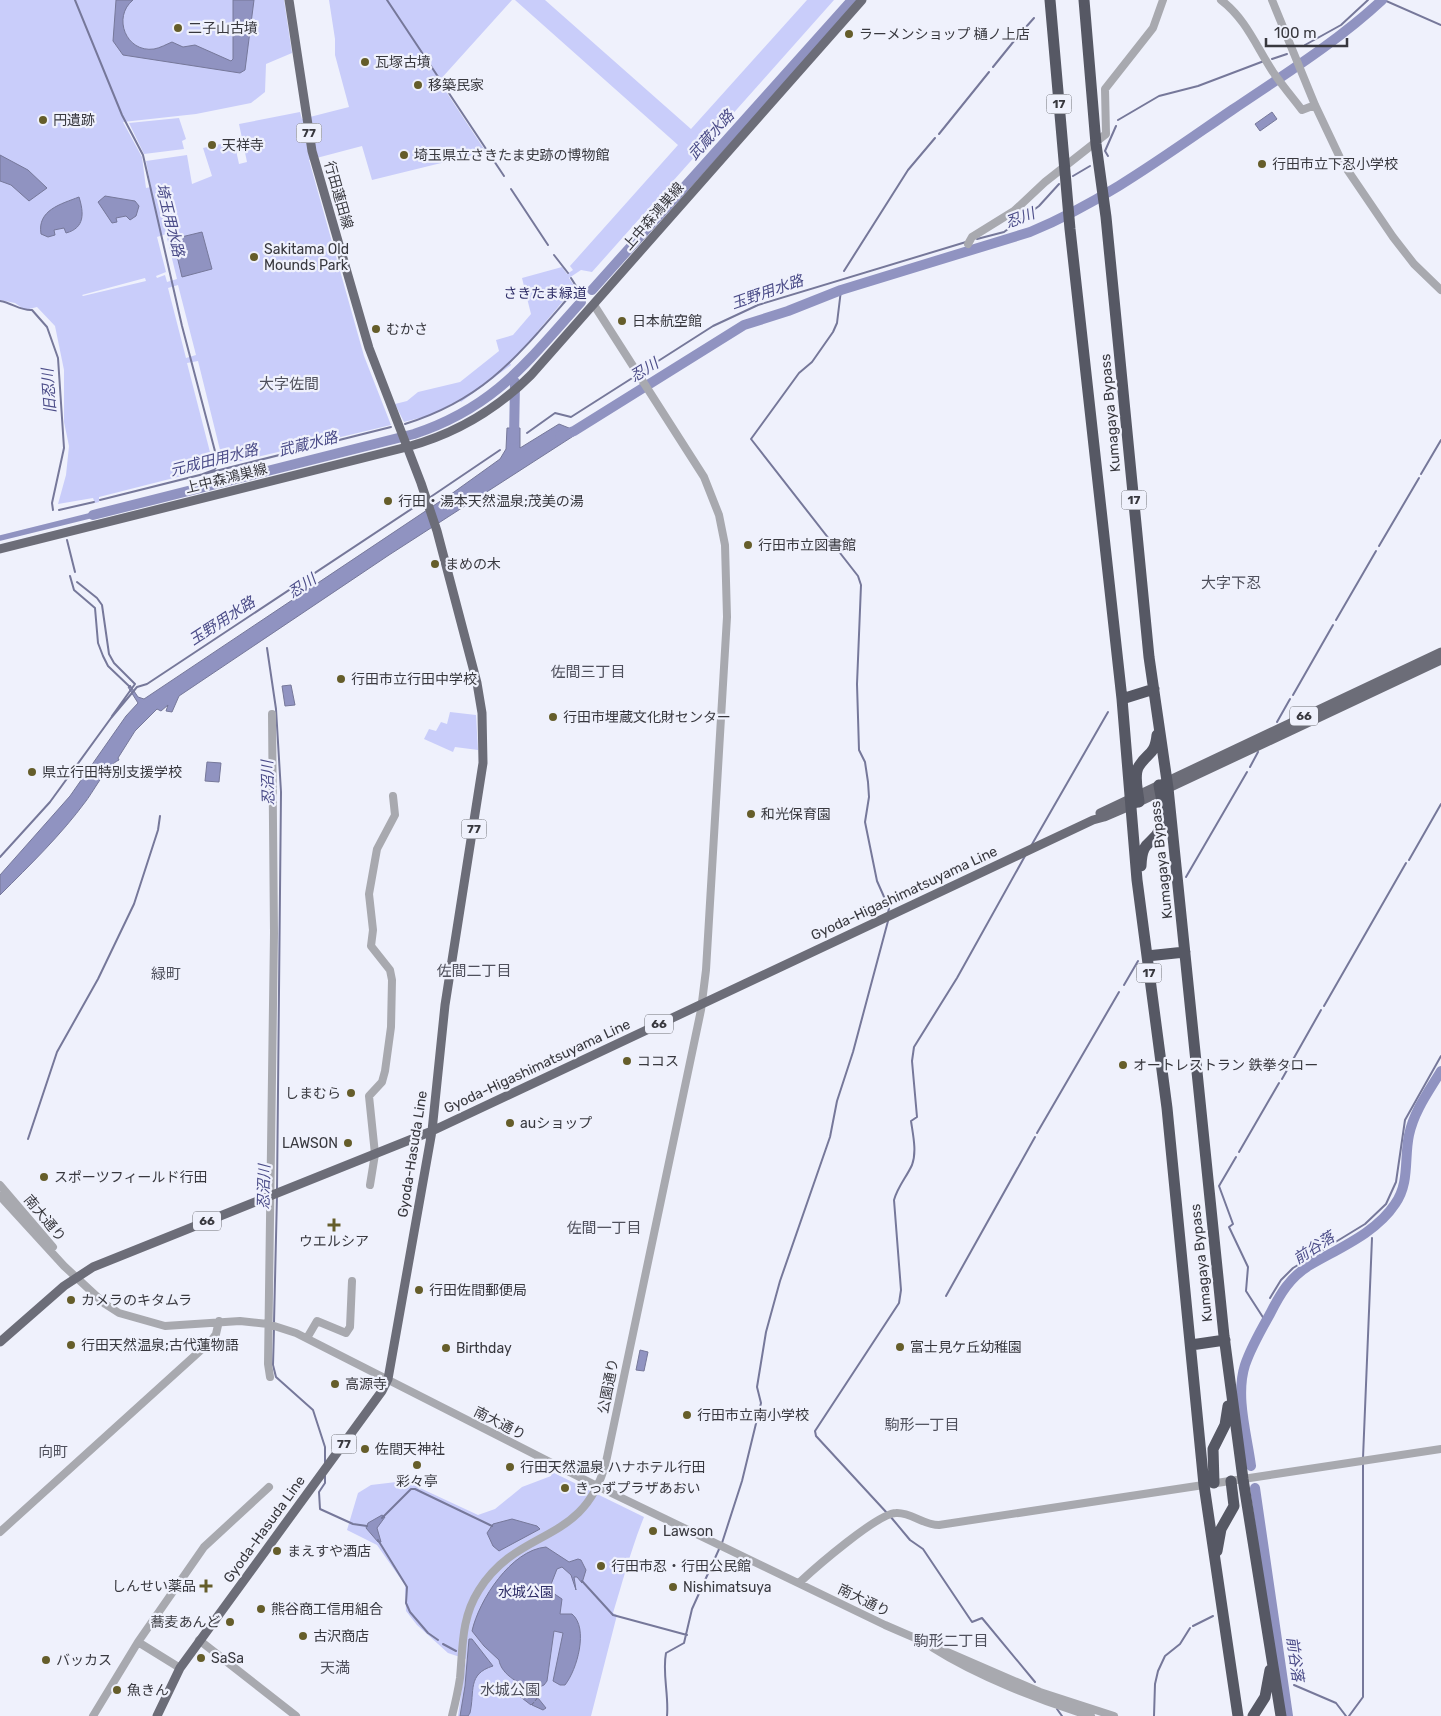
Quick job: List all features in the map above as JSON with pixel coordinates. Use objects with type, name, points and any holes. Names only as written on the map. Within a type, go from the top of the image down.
[{"type":"highway","name":"17","points":[[1045,0],[1051,22]]},
{"type":"highway","name":"Kumagaya Bypass","points":[[1050,0],[1070,229],[1134,800],[1137,880],[1167,1108],[1190,1345],[1209,1484],[1217,1580],[1238,1716]]},
{"type":"highway","name":"Kumagaya Bypass","points":[[1084,0],[1087,16],[1096,144],[1106,217],[1140,574],[1154,689],[1161,727],[1164,787],[1185,952],[1230,1379],[1237,1480],[1281,1716]]},
{"type":"highway","name":"17","points":[[1087,16],[1090,0]]},
{"type":"highway","points":[[1122,699],[1154,689]]},
{"type":"highway","name":"17","points":[[1134,800],[1136,774],[1139,765],[1156,748],[1158,733],[1161,727]]},
{"type":"highway","name":"17","points":[[1137,880],[1141,868],[1142,852],[1146,844],[1160,831],[1164,819],[1164,787]]},
{"type":"highway","name":"17","points":[[1147,956],[1185,952]]},
{"type":"highway","points":[[1190,1345],[1225,1340]]},
{"type":"highway","points":[[1209,1484],[1213,1449],[1228,1417],[1230,1379]]},
{"type":"highway","points":[[1217,1580],[1219,1537],[1234,1506],[1237,1480]]},
{"type":"highway","name":"17","points":[[1254,1716],[1265,1697],[1272,1663]]},
{"type":"main road","name":"行田蓮田線","points":[[289,0],[312,152],[369,348],[437,531]]},
{"type":"main road","name":"上中森鴻巣線","points":[[0,549],[406,445],[463,426],[508,397],[523,382],[594,305],[862,0]]},
{"type":"main road","name":"Gyoda-Hasuda Line","points":[[157,1716],[180,1668],[199,1640],[363,1418],[388,1379],[432,1131],[445,1005],[483,763],[482,713],[477,683],[437,531]]},
{"type":"main road","name":"Gyoda-Higashimatsuyama Line","points":[[1164,787],[1441,652]]},
{"type":"main road","name":"Gyoda-Higashimatsuyama Line","points":[[0,1342],[77,1276],[93,1267],[432,1131],[888,915],[1093,820],[1104,817],[1134,800],[1441,660]]},
{"type":"street","points":[[968,244],[972,237],[1014,211],[1065,166],[1096,144],[1106,134],[1105,89],[1153,28],[1163,0]]},
{"type":"street","points":[[1221,0],[1235,11],[1250,30],[1274,73],[1302,110],[1314,106]]},
{"type":"street","points":[[1272,0],[1314,106],[1342,162],[1393,237],[1414,264],[1441,290]]},
{"type":"street","name":"公園通り","points":[[452,1716],[460,1677],[465,1624],[478,1592],[499,1564],[510,1555],[571,1521],[585,1508],[599,1487],[606,1462],[702,1004],[707,960],[727,617],[725,545],[719,515],[711,490],[684,442],[594,305]]},
{"type":"street","points":[[270,1377],[268,1364],[268,1324],[274,934],[272,714]]},
{"type":"street","points":[[370,1185],[375,1154],[369,1096],[382,1082],[385,1071],[391,1027],[392,980],[390,970],[371,946],[373,930],[369,894],[377,849],[395,815],[393,796]]},
{"type":"street","name":"南大通り","points":[[0,1186],[30,1218],[68,1268]]},
{"type":"street","name":"南大通り","points":[[0,1196],[105,1304],[129,1316],[165,1326],[218,1321],[268,1324],[307,1338],[599,1487],[918,1639],[1040,1692],[1114,1716]]},
{"type":"street","points":[[307,1338],[317,1321],[346,1333],[350,1327],[352,1281]]},
{"type":"street","points":[[0,1532],[211,1341],[216,1334],[218,1321]]},
{"type":"street","points":[[800,1582],[831,1556],[889,1514],[904,1514],[925,1523],[939,1525],[1441,1449]]},
{"type":"street","points":[[93,1716],[138,1642],[204,1547],[269,1487]]},
{"type":"street","name":"南大通り","points":[[918,1639],[944,1655],[981,1673],[1055,1704],[1091,1716]]},
{"type":"street","points":[[199,1640],[296,1716]]},
{"type":"street","points":[[138,1642],[180,1668]]},
{"type":"green space","name":"Sakitama Old Mounds Park","points":[[0,0],[284,0],[292,53],[266,64],[265,92],[251,103],[196,114],[123,122],[142,157],[146,188],[151,187],[146,161],[187,155],[192,184],[212,176],[203,148],[234,141],[239,164],[247,162],[239,124],[300,112],[302,119],[349,107],[335,55],[335,39],[329,0],[512,0],[439,81],[486,152],[372,180],[362,146],[309,160],[364,356],[391,425],[224,465],[222,459],[212,462],[213,468],[99,497],[99,502],[95,503],[93,498],[58,504],[66,475],[69,446],[64,422],[64,370],[55,326],[37,307],[25,310],[15,303],[0,300]],"holes":[[[166,234],[177,279],[167,282],[165,275],[157,278],[156,276],[166,272],[157,237]],[[145,278],[146,281],[83,296]],[[178,285],[196,355],[186,358],[168,288]],[[198,361],[221,454],[211,456],[187,363]]]},
{"type":"green space","name":"さきたま緑道","points":[[515,0],[545,0],[691,129],[807,0],[834,0],[592,272],[581,270],[569,278],[575,287],[537,332],[539,333],[510,363],[511,365],[461,402],[459,400],[431,415],[404,422],[395,404],[407,401],[418,392],[460,382],[499,351],[496,340],[513,335],[531,314],[522,278],[562,267],[567,274],[573,270],[570,266],[678,145]]},
{"type":"green space","points":[[179,118],[186,139],[182,141],[184,149],[144,154],[129,123]]},
{"type":"green space","points":[[450,712],[476,715],[478,750],[455,747],[453,752],[424,739],[429,729],[436,731],[441,722],[447,724]]},
{"type":"green space","name":"水城公園","points":[[552,1472],[644,1517],[613,1613],[617,1615],[591,1716],[458,1716],[466,1659],[448,1653],[417,1625],[406,1611],[405,1585],[377,1545],[347,1530],[358,1493],[371,1485],[405,1481],[478,1515],[495,1509],[522,1487],[551,1476]]},
{"type":"shaded area","points":[[116,0],[133,0],[123,15],[123,24],[125,32],[136,45],[144,49],[154,49],[172,42],[183,47],[195,45],[231,61],[233,59],[233,0],[254,0],[245,70],[240,73],[123,55],[113,41]]},
{"type":"shaded area","points":[[1272,112],[1277,119],[1260,131],[1255,124]]},
{"type":"shaded area","points":[[0,155],[28,170],[47,188],[29,201],[11,185],[0,181]]},
{"type":"shaded area","points":[[105,196],[135,201],[139,206],[136,216],[130,220],[126,216],[116,218],[117,222],[112,223],[98,202]]},
{"type":"shaded area","points":[[79,197],[82,219],[77,228],[66,233],[64,228],[54,230],[55,235],[48,237],[41,234],[43,219],[52,209]]},
{"type":"shaded area","points":[[202,232],[212,269],[182,277],[173,239]]},
{"type":"shaded area","points":[[559,424],[569,428],[575,435],[389,555],[179,696],[172,712],[166,711],[168,705],[161,711],[157,709],[135,731],[118,758],[119,760],[110,767],[66,826],[0,895],[0,875],[70,796],[126,716],[138,703],[128,687],[130,685],[138,697],[144,699],[454,492],[500,459],[506,449],[507,428],[520,428],[520,448]]},
{"type":"shaded area","points":[[291,685],[295,705],[285,706],[282,686]]},
{"type":"shaded area","points":[[207,762],[221,763],[219,782],[205,781]]},
{"type":"shaded area","points":[[640,1350],[648,1352],[644,1371],[636,1370]]},
{"type":"shaded area","points":[[382,1515],[385,1517],[377,1528],[381,1542],[378,1542],[366,1528],[368,1523]]},
{"type":"shaded area","points":[[512,1519],[537,1526],[540,1529],[499,1551],[493,1546],[487,1533],[493,1524]]},
{"type":"shaded area","points":[[546,1547],[569,1562],[581,1560],[586,1570],[582,1583],[577,1577],[574,1577],[576,1590],[571,1575],[562,1567],[557,1569],[550,1587],[553,1593],[562,1599],[560,1614],[572,1614],[577,1620],[580,1629],[579,1649],[574,1670],[565,1685],[560,1685],[553,1681],[563,1633],[554,1631],[547,1681],[544,1685],[535,1689],[518,1682],[508,1675],[499,1660],[472,1631],[482,1605],[498,1578],[521,1557],[533,1550]]},
{"type":"shaded area","points":[[469,1639],[472,1639],[493,1666],[479,1674],[474,1684],[470,1713],[468,1716],[460,1716],[465,1686]]},
{"type":"shaded area","points":[[518,1690],[537,1698],[535,1701],[538,1698],[546,1708],[543,1710],[532,1705],[534,1702],[531,1705],[518,1695]]},
{"type":"waterway","name":"埼玉用水路","points":[[75,0],[122,115],[143,155],[182,326],[216,455]]},
{"type":"waterway","name":"元成田用水路","points":[[387,0],[504,176]]},
{"type":"waterway","name":"武蔵水路","points":[[592,290],[852,0]]},
{"type":"waterway","points":[[1305,45],[1341,25],[1368,0]]},
{"type":"waterway","name":"忍川","points":[[560,436],[574,431],[744,325],[788,311],[841,290],[1030,232],[1083,207],[1134,177],[1309,58],[1347,30],[1382,0]]},
{"type":"waterway","points":[[1384,0],[1441,25]]},
{"type":"waterway","name":"玉野用水路","points":[[1018,36],[1034,18]]},
{"type":"waterway","name":"玉野用水路","points":[[993,67],[1014,41]]},
{"type":"waterway","points":[[1272,59],[1287,54]]},
{"type":"waterway","points":[[1118,120],[1159,96],[1198,86],[1264,61]]},
{"type":"waterway","name":"玉野用水路","points":[[939,134],[989,72]]},
{"type":"waterway","points":[[1108,156],[1105,151],[1116,126]]},
{"type":"waterway","name":"玉野用水路","points":[[844,271],[908,170],[935,138]]},
{"type":"waterway","points":[[1073,176],[1090,166]]},
{"type":"waterway","points":[[977,239],[1004,232],[1039,206],[1059,184]]},
{"type":"waterway","name":"元成田用水路","points":[[511,189],[548,245]]},
{"type":"waterway","name":"玉野用水路","points":[[641,372],[713,326],[758,305],[966,242]]},
{"type":"waterway","name":"元成田用水路","points":[[554,255],[568,273]]},
{"type":"waterway","name":"元成田用水路","points":[[571,278],[576,286]]},
{"type":"waterway","points":[[841,290],[837,323],[833,332],[812,362],[799,373],[751,439],[858,576],[861,585],[857,684],[859,750],[865,762],[868,782],[869,797],[865,822],[877,881],[889,908],[888,913]]},
{"type":"waterway","name":"元成田用水路","points":[[405,424],[432,414],[456,402],[497,374],[532,339],[568,298]]},
{"type":"waterway","name":"旧忍川","points":[[0,301],[32,310],[47,327],[58,358],[64,448],[52,503],[53,510]]},
{"type":"waterway","name":"武蔵水路","points":[[93,515],[414,434],[442,423],[467,410],[508,380],[544,344],[581,302]]},
{"type":"waterway","name":"玉野用水路","points":[[527,433],[555,413],[571,417],[637,375]]},
{"type":"waterway","points":[[514,440],[515,382]]},
{"type":"waterway","name":"元成田用水路","points":[[100,500],[391,427]]},
{"type":"waterway","points":[[1421,474],[1441,440]]},
{"type":"waterway","name":"玉野用水路","points":[[429,498],[500,450]]},
{"type":"waterway","name":"埼玉用水路","points":[[203,474],[214,470],[217,466],[217,460]]},
{"type":"waterway","points":[[1379,546],[1419,478]]},
{"type":"waterway","name":"玉野用水路","points":[[0,857],[50,802],[111,718],[137,687],[147,684],[425,500]]},
{"type":"waterway","name":"元成田用水路","points":[[59,510],[94,502]]},
{"type":"waterway","name":"武蔵水路","points":[[0,538],[93,515]]},
{"type":"waterway","name":"元成田用水路","points":[[67,540],[75,572]]},
{"type":"waterway","points":[[1336,620],[1376,551]]},
{"type":"waterway","name":"旧忍川","points":[[70,576],[74,590],[95,608],[98,643],[108,666],[130,687]]},
{"type":"waterway","name":"元成田用水路","points":[[77,582],[97,598],[102,605],[109,654],[114,663],[135,684],[112,716]]},
{"type":"waterway","points":[[1293,695],[1333,625]]},
{"type":"waterway","name":"忍沼川","points":[[267,648],[276,709],[281,792],[277,1191]]},
{"type":"waterway","points":[[1277,722],[1290,699]]},
{"type":"waterway","points":[[1031,846],[1108,712]]},
{"type":"waterway","points":[[1250,767],[1258,752]]},
{"type":"waterway","points":[[1186,877],[1247,772]]},
{"type":"waterway","points":[[1409,860],[1441,804]]},
{"type":"waterway","points":[[28,1139],[57,1052],[98,979],[134,904],[158,830],[160,816]]},
{"type":"waterway","points":[[887,1513],[816,1436],[815,1431],[899,1303],[901,1290],[894,1200],[912,1165],[914,1155],[911,1121],[917,1117],[912,1061],[914,1047],[957,978],[1025,856]]},
{"type":"waterway","points":[[1324,1006],[1406,863]]},
{"type":"waterway","points":[[722,1543],[742,1481],[761,1403],[757,1387],[766,1332],[780,1281],[830,1137],[837,1101],[853,1052],[888,921]]},
{"type":"waterway","points":[[1124,985],[1138,961]]},
{"type":"waterway","points":[[1037,1133],[1119,992]]},
{"type":"waterway","points":[[1282,1079],[1321,1010]]},
{"type":"waterway","points":[[1270,1298],[1281,1280],[1293,1268],[1365,1224],[1386,1204],[1396,1182],[1405,1120],[1441,1056]]},
{"type":"waterway","name":"前谷落","points":[[1251,1466],[1241,1402],[1241,1390],[1245,1365],[1253,1345],[1282,1293],[1297,1275],[1310,1265],[1367,1232],[1395,1204],[1400,1196],[1405,1179],[1411,1126],[1422,1102],[1441,1071]]},
{"type":"waterway","points":[[1239,1152],[1279,1083]]},
{"type":"waterway","points":[[946,1296],[1035,1137]]},
{"type":"waterway","points":[[1236,1157],[1219,1186],[1233,1224],[1229,1227],[1248,1267],[1246,1291],[1266,1322]]},
{"type":"waterway","name":"忍沼川","points":[[274,1323],[277,1195]]},
{"type":"waterway","points":[[1363,1458],[1372,1238]]},
{"type":"waterway","name":"忍沼川","points":[[274,1328],[273,1365],[276,1377],[313,1410],[325,1447],[325,1464]]},
{"type":"waterway","points":[[1349,1716],[1363,1697],[1363,1463]]},
{"type":"waterway","name":"忍沼川","points":[[325,1476],[325,1483],[319,1492],[320,1509],[353,1524],[367,1526]]},
{"type":"waterway","name":"前谷落","points":[[1255,1488],[1288,1716]]},
{"type":"waterway","name":"忍沼川","points":[[382,1518],[411,1489],[415,1489],[492,1526]]},
{"type":"waterway","points":[[890,1516],[910,1540],[923,1549],[972,1622],[982,1618],[1035,1682]]},
{"type":"waterway","points":[[378,1540],[407,1587],[406,1603],[410,1612],[428,1633],[438,1640]]},
{"type":"waterway","points":[[667,1716],[666,1653],[684,1643],[692,1609],[720,1547]]},
{"type":"waterway","name":"前谷落","points":[[1262,1577],[1267,1573]]},
{"type":"waterway","points":[[582,1581],[613,1615],[687,1635]]},
{"type":"waterway","points":[[1193,1626],[1213,1616]]},
{"type":"waterway","points":[[1154,1716],[1155,1684],[1158,1671],[1165,1656],[1180,1644],[1190,1628]]},
{"type":"waterway","points":[[443,1644],[456,1651]]},
{"type":"waterway","points":[[1294,1685],[1336,1703],[1346,1716]]},
{"type":"waterway","points":[[1057,1709],[1062,1716]]},
{"type":"place","name":"二子山古墳","points":[[178,28]]},
{"type":"place","name":"ラーメンショップ 樋ノ上店","points":[[849,34]]},
{"type":"place","name":"瓦塚古墳","points":[[365,62]]},
{"type":"place","name":"移築民家","points":[[418,85]]},
{"type":"place","name":"円遺跡","points":[[43,120]]},
{"type":"place","name":"天祥寺","points":[[212,145]]},
{"type":"place","name":"埼玉県立さきたま史跡の博物館","points":[[404,155]]},
{"type":"place","name":"行田市立下忍小学校","points":[[1262,164]]},
{"type":"place","name":"Sakitama Old Mounds Park","points":[[254,257]]},
{"type":"place","name":"日本航空館","points":[[622,321]]},
{"type":"place","name":"むかさ","points":[[376,329]]},
{"type":"place","name":"行田・湯本天然温泉;茂美の湯","points":[[388,501]]},
{"type":"place","name":"行田市立図書館","points":[[748,545]]},
{"type":"place","name":"まめの木","points":[[435,564]]},
{"type":"place","name":"行田市立行田中学校","points":[[341,679]]},
{"type":"place","name":"行田市埋蔵文化財センター","points":[[553,717]]},
{"type":"place","name":"県立行田特別支援学校","points":[[32,772]]},
{"type":"place","name":"和光保育園","points":[[751,814]]},
{"type":"place","name":"ココス","points":[[627,1061]]},
{"type":"place","name":"オートレストラン 鉄拳タロー","points":[[1123,1065]]},
{"type":"place","name":"しまむら","points":[[351,1093]]},
{"type":"place","name":"auショップ","points":[[510,1123]]},
{"type":"place","name":"LAWSON","points":[[348,1143]]},
{"type":"place","name":"スポーツフィールド行田","points":[[44,1177]]},
{"type":"place","name":"ウエルシア","points":[[334,1225]]},
{"type":"place","name":"行田佐間郵便局","points":[[419,1290]]},
{"type":"place","name":"カメラのキタムラ","points":[[71,1300]]},
{"type":"place","name":"行田天然温泉;古代蓮物語","points":[[71,1345]]},
{"type":"place","name":"富士見ケ丘幼稚園","points":[[900,1347]]},
{"type":"place","name":"Birthday","points":[[446,1348]]},
{"type":"place","name":"高源寺","points":[[335,1384]]},
{"type":"place","name":"行田市立南小学校","points":[[687,1415]]},
{"type":"place","name":"佐間天神社","points":[[365,1449]]},
{"type":"place","name":"彩々亭","points":[[417,1465]]},
{"type":"place","name":"行田天然温泉 ハナホテル行田","points":[[510,1467]]},
{"type":"place","name":"きっずプラザあおい","points":[[565,1488]]},
{"type":"place","name":"Lawson","points":[[653,1531]]},
{"type":"place","name":"まえすや酒店","points":[[277,1551]]},
{"type":"place","name":"行田市忍・行田公民館","points":[[601,1566]]},
{"type":"place","name":"しんせい薬品","points":[[206,1586]]},
{"type":"place","name":"Nishimatsuya","points":[[673,1587]]},
{"type":"place","name":"熊谷商工信用組合","points":[[261,1609]]},
{"type":"place","name":"蕎麦あんど","points":[[230,1622]]},
{"type":"place","name":"古沢商店","points":[[303,1636]]},
{"type":"place","name":"SaSa","points":[[201,1658]]},
{"type":"place","name":"バッカス","points":[[46,1660]]},
{"type":"place","name":"魚きん","points":[[117,1690]]},
{"type":"district","name":"大字佐間","points":[[289,384]]},
{"type":"district","name":"大字下忍","points":[[1231,583]]},
{"type":"district","name":"佐間三丁目","points":[[588,672]]},
{"type":"district","name":"佐間二丁目","points":[[474,971]]},
{"type":"district","name":"緑町","points":[[166,974]]},
{"type":"district","name":"佐間一丁目","points":[[604,1228]]},
{"type":"district","name":"駒形一丁目","points":[[922,1425]]},
{"type":"district","name":"向町","points":[[53,1452]]},
{"type":"district","name":"駒形二丁目","points":[[951,1641]]},
{"type":"district","name":"天満","points":[[335,1668]]},
{"type":"district","name":"水城公園","points":[[510,1690]]}]
